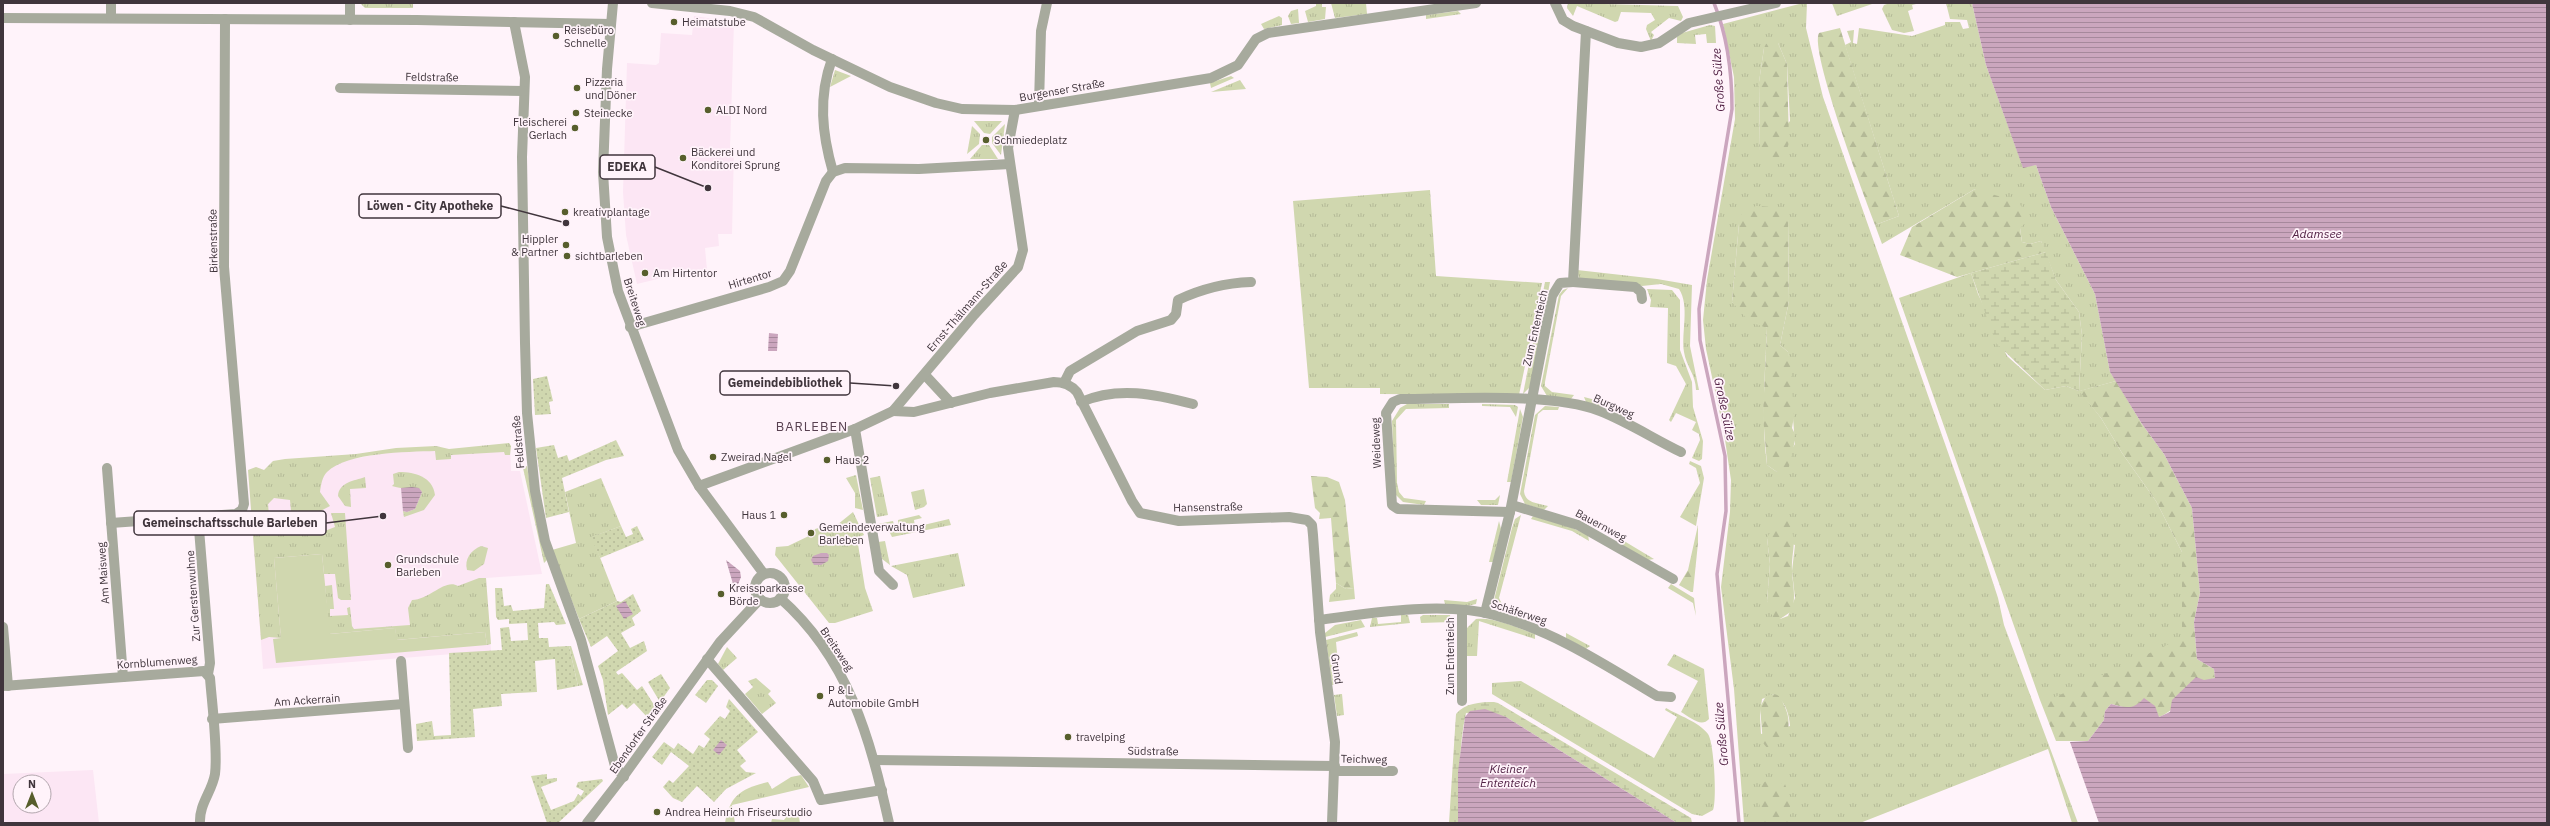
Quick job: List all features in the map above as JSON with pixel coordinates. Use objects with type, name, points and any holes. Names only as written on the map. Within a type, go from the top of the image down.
[{"type":"street","points":[[111,3],[111,18]]},
{"type":"street","points":[[350,3],[350,20]]},
{"type":"street","name":"Breiteweg","points":[[613,3],[604,121],[605,220],[612,267],[630,327],[671,435],[699,486],[764,574]]},
{"type":"street","name":"Burgenser Straße","points":[[652,3],[745,14],[765,22],[832,59],[890,87],[936,103],[962,109],[1015,110],[1039,104],[1211,78],[1238,65],[1256,39],[1268,33],[1476,3]]},
{"type":"street","points":[[1039,104],[1041,31],[1048,3]]},
{"type":"street","points":[[1555,3],[1563,20],[1586,32],[1618,43],[1641,47],[1659,43],[1685,25],[1776,3]]},
{"type":"street","points":[[3,18],[350,20],[611,24]]},
{"type":"street","name":"Birkenstraße","points":[[198,517],[236,514],[242,510],[244,504],[224,266],[225,19]]},
{"type":"street","name":"Feldstraße","points":[[514,22],[523,64],[524,91],[522,157],[525,336],[527,413],[534,491],[545,541],[581,640],[615,766],[624,777]]},
{"type":"street","points":[[1586,32],[1573,282],[1634,287],[1641,292],[1642,299]]},
{"type":"street","points":[[832,59],[825,85],[822,126],[833,172],[845,168],[919,169],[1010,164]]},
{"type":"street","name":"Feldstraße","points":[[340,88],[524,91]]},
{"type":"street","name":"Ernst-Thälmann-Straße","points":[[699,486],[855,429],[893,411],[1021,261],[1023,250],[1021,227],[1008,148],[1015,110]]},
{"type":"street","name":"Hirtentor","points":[[630,327],[769,287],[783,281],[790,272],[826,181],[833,172]]},
{"type":"street","points":[[893,411],[914,412],[1014,388],[1064,383],[1070,371],[1137,331],[1171,320],[1176,314],[1178,300],[1194,292],[1228,283],[1250,282]]},
{"type":"street","name":"Zum Ententeich","points":[[1485,613],[1511,509],[1552,296],[1560,284],[1573,282]]},
{"type":"street","points":[[925,375],[951,403]]},
{"type":"street","name":"Hansenstraße","points":[[1064,383],[1071,386],[1081,402],[1132,501],[1140,513],[1179,521],[1289,517],[1307,520]]},
{"type":"street","points":[[1081,402],[1102,393],[1148,394],[1193,404]]},
{"type":"street","name":"Weideweg","points":[[1511,509],[1398,508],[1392,505],[1386,413],[1393,402],[1400,399],[1532,400]]},
{"type":"street","name":"Burgweg","points":[[1532,400],[1569,403],[1600,411],[1681,452]]},
{"type":"street","points":[[855,429],[879,571],[893,585]]},
{"type":"street","name":"Am Maisweg","points":[[107,468],[123,677]]},
{"type":"street","name":"Bauernweg","points":[[1511,509],[1578,525],[1673,579]]},
{"type":"street","points":[[111,523],[198,517]]},
{"type":"street","name":"Zur Gerstenwuhne","points":[[198,517],[210,663],[208,674]]},
{"type":"street","name":"Grund","points":[[1307,520],[1312,525],[1319,620],[1334,730],[1335,768],[1332,823]]},
{"type":"street","points":[[774,573],[782,579],[785,589],[780,598],[770,602],[760,599],[755,586],[764,574],[774,573]]},
{"type":"street","name":"Breiteweg","points":[[780,598],[802,621],[839,673],[861,716],[882,790],[889,823]]},
{"type":"street","name":"Ebendorfer Straße","points":[[587,823],[624,777],[706,659],[736,623],[760,599]]},
{"type":"street","name":"Schäferweg","points":[[1319,620],[1403,610],[1485,613],[1551,635],[1657,696],[1671,697]]},
{"type":"street","name":"Zum Ententeich","points":[[1462,611],[1462,701]]},
{"type":"street","points":[[3,627],[6,686]]},
{"type":"street","points":[[706,659],[813,781],[821,800],[882,790]]},
{"type":"street","points":[[401,661],[408,748]]},
{"type":"street","name":"Kornblumenweg","points":[[6,686],[199,671],[208,674],[215,774],[200,810],[200,823]]},
{"type":"street","name":"Am Ackerrain","points":[[212,719],[404,704]]},
{"type":"street","name":"Südstraße","points":[[874,760],[1335,768]]},
{"type":"street","name":"Teichweg","points":[[1335,768],[1393,771]]},
{"type":"shaded area","points":[[694,16],[734,22],[730,149],[734,149],[732,234],[718,234],[719,246],[705,248],[707,270],[674,272],[674,275],[637,284],[626,235],[623,192],[627,63],[656,65],[659,63],[661,33],[692,35]]},
{"type":"shaded area","points":[[510,445],[511,471],[520,471],[542,574],[486,578],[491,651],[263,669],[248,470],[256,467],[264,470],[337,462],[400,450],[448,451]]},
{"type":"shaded area","points":[[93,770],[99,823],[3,823],[3,774]]},
{"type":"green space","points":[[360,3],[413,3],[413,8],[365,8]]},
{"type":"green space","points":[[1316,3],[1322,3],[1322,7],[1326,7],[1325,19],[1308,22],[1305,11],[1316,6]]},
{"type":"green space","points":[[1331,3],[1366,3],[1367,14],[1335,18]]},
{"type":"green space","points":[[1568,3],[1678,6],[1683,17],[1681,21],[1669,18],[1651,32],[1654,35],[1651,41],[1646,29],[1647,25],[1655,20],[1651,13],[1621,12],[1618,21],[1615,22],[1577,6],[1573,16],[1567,8]]},
{"type":"green space","points":[[1807,3],[1806,28],[1823,97],[1982,549],[1998,598],[2004,625],[2078,823],[2072,823],[2048,749],[1860,823],[1744,823],[1734,689],[1721,587],[1730,512],[1731,480],[1724,433],[1706,349],[1703,320],[1707,280],[1735,119],[1734,77],[1723,24]],"holes":[[[1778,43],[1787,64],[1790,121],[1760,152],[1759,82],[1764,48]],[[1788,218],[1789,301],[1780,345],[1788,352],[1795,444],[1777,472],[1767,465],[1765,448],[1764,397],[1767,328],[1732,302],[1739,224]],[[1767,538],[1795,545],[1792,571],[1795,598],[1788,616],[1780,619],[1767,601],[1770,564]],[[1774,694],[1778,697],[1786,708],[1790,726],[1761,734],[1760,715],[1762,699]]]},
{"type":"green space","points":[[1832,3],[1875,3],[1837,16]]},
{"type":"green space","points":[[1890,3],[1920,3],[1912,5],[1913,9],[1908,11],[1914,31],[1904,33],[1892,30],[1882,9],[1884,5]]},
{"type":"green space","points":[[1946,3],[1972,3],[1986,65],[2023,167],[2036,165],[2051,207],[2095,294],[2110,372],[2116,381],[2080,391],[2101,418],[2122,453],[2156,501],[2182,552],[2182,639],[2049,701],[2040,700],[1899,298],[1971,273],[1978,294],[2007,356],[2045,390],[2066,386],[2079,391],[2082,335],[2079,312],[2056,280],[2041,241],[2030,244],[2022,242],[2020,228],[1975,189],[1882,244],[1875,225],[1899,216],[1845,45],[1851,42],[1847,31],[1854,30],[1853,43],[1857,44],[1859,28],[1912,36],[1945,25],[1945,22],[1960,22],[1963,29],[1969,28],[1967,20],[1950,19]]},
{"type":"green space","points":[[1298,9],[1299,23],[1291,24],[1288,16],[1291,11]]},
{"type":"green space","points":[[1458,11],[1461,14],[1426,19],[1426,15]]},
{"type":"green space","points":[[1279,16],[1282,18],[1282,25],[1264,29],[1261,24]]},
{"type":"green space","points":[[1710,25],[1715,26],[1716,43],[1707,43],[1706,34],[1695,35],[1696,44],[1677,43],[1677,37],[1682,33]]},
{"type":"green space","points":[[1840,28],[1899,216],[1875,225],[1840,126],[1822,67],[1818,45],[1819,33]]},
{"type":"green space","points":[[1773,41],[1778,43],[1787,64],[1789,142],[1787,150],[1775,161],[1768,162],[1762,159],[1760,152],[1759,82],[1764,48],[1766,44]]},
{"type":"green space","points":[[835,70],[851,76],[830,87]]},
{"type":"green space","points":[[1231,76],[1234,78],[1211,88],[1210,83]]},
{"type":"green space","points":[[1240,80],[1246,89],[1211,92]]},
{"type":"green space","points":[[974,121],[1002,121],[990,134],[984,133]]},
{"type":"green space","points":[[1005,124],[1001,155],[992,143],[992,137]]},
{"type":"green space","points":[[972,126],[980,134],[979,144],[967,154]]},
{"type":"green space","points":[[982,145],[989,145],[998,159],[970,159]]},
{"type":"green space","points":[[1975,189],[2018,202],[2030,218],[2020,228],[2022,242],[2030,244],[2041,241],[2046,252],[1957,277],[1900,255],[1912,227]]},
{"type":"green space","points":[[1430,190],[1436,276],[1542,283],[1519,395],[1380,394],[1380,388],[1309,388],[1293,201]]},
{"type":"green space","points":[[1756,206],[1772,207],[1788,218],[1789,301],[1780,345],[1788,352],[1790,361],[1794,416],[1792,428],[1796,436],[1788,471],[1777,472],[1767,465],[1763,415],[1767,328],[1750,322],[1732,302],[1739,224],[1742,212]]},
{"type":"green space","points":[[2046,252],[2056,280],[2079,312],[2082,335],[2079,391],[2066,386],[2045,390],[1996,343],[1971,273]]},
{"type":"green space","points":[[1577,270],[1657,279],[1692,285],[1690,346],[1699,390],[1696,390],[1696,385],[1684,352],[1685,311],[1679,289],[1661,284],[1642,286],[1579,279]]},
{"type":"green space","points":[[1545,282],[1550,282],[1530,387],[1523,394]]},
{"type":"green space","points":[[1568,288],[1561,296],[1545,386],[1552,392],[1574,395],[1571,399],[1547,396],[1541,386],[1559,295],[1563,290]]},
{"type":"green space","points":[[1647,289],[1672,290],[1680,300],[1680,350],[1692,382],[1693,407],[1703,441],[1702,459],[1699,461],[1692,458],[1700,440],[1699,434],[1692,430],[1696,422],[1676,413],[1671,422],[1669,420],[1686,384],[1676,366],[1667,363],[1668,308],[1650,307],[1651,300]]},
{"type":"green space","points":[[547,376],[553,401],[549,402],[551,414],[535,415],[533,379]]},
{"type":"green space","points":[[2116,381],[2142,424],[2164,454],[2192,508],[2200,593],[2194,622],[2197,659],[2214,669],[2215,678],[2200,685],[2174,708],[2159,717],[2138,706],[2127,708],[2111,704],[2105,711],[2104,720],[2088,741],[2056,741],[2040,700],[2049,700],[2182,638],[2182,552],[2156,501],[2122,453],[2101,418],[2079,391]]},
{"type":"green space","points":[[1584,397],[1603,402],[1629,415],[1629,417],[1626,419],[1586,402]]},
{"type":"green space","points":[[1407,404],[1449,404],[1449,408],[1406,409],[1396,420],[1397,483],[1399,492],[1404,498],[1426,501],[1424,505],[1403,502],[1395,494],[1392,421],[1400,408]]},
{"type":"green space","points":[[1482,404],[1515,405],[1518,407],[1516,417],[1510,407],[1482,406]]},
{"type":"green space","points":[[1545,406],[1559,407],[1558,410],[1543,410],[1538,414],[1524,491],[1529,500],[1548,506],[1544,510],[1525,504],[1520,494],[1535,415]]},
{"type":"green space","points":[[1520,409],[1523,417],[1511,482],[1507,482]]},
{"type":"green space","points":[[616,440],[624,456],[606,460],[562,478],[569,512],[546,518],[536,448],[554,445],[558,458],[567,455],[569,461]]},
{"type":"green space","points":[[509,443],[511,446],[510,455],[505,455],[504,452],[451,455],[451,459],[436,460],[435,451],[423,451],[378,454],[348,460],[336,465],[325,474],[320,492],[330,506],[311,516],[291,511],[290,500],[274,498],[268,504],[269,515],[272,514],[278,518],[290,515],[311,520],[317,534],[335,527],[331,513],[345,513],[351,600],[341,600],[338,598],[335,574],[324,574],[322,554],[274,558],[281,638],[269,637],[261,640],[248,470],[256,467],[264,470],[273,461],[285,459],[356,454],[396,448],[436,446],[449,449]]},
{"type":"green space","points":[[1690,461],[1701,466],[1704,478],[1696,526],[1680,517],[1700,483],[1696,468],[1689,464]]},
{"type":"green space","points":[[527,466],[532,497],[547,560],[544,563],[523,468]]},
{"type":"green space","points":[[399,472],[417,475],[427,480],[431,484],[435,495],[424,510],[404,517],[403,511],[407,512],[415,509],[422,492],[392,486],[394,484],[393,474]]},
{"type":"green space","points":[[856,475],[863,510],[855,508],[855,493],[846,478]]},
{"type":"green space","points":[[880,476],[888,515],[877,517],[870,478]]},
{"type":"green space","points":[[1311,476],[1327,477],[1339,482],[1345,500],[1354,588],[1346,589],[1336,583],[1331,518],[1319,519],[1320,513],[1315,508]]},
{"type":"green space","points":[[365,477],[366,488],[350,489],[351,507],[345,506],[338,496],[341,488],[348,483]]},
{"type":"green space","points":[[601,478],[621,526],[592,537],[617,601],[579,619],[552,550],[576,543],[565,492]]},
{"type":"green space","points":[[924,489],[927,504],[924,507],[915,510],[911,492]]},
{"type":"green space","points":[[1500,495],[1498,505],[1481,505],[1477,500],[1495,500]]},
{"type":"green space","points":[[853,512],[864,535],[857,538],[865,588],[873,611],[835,623],[829,623],[775,555],[776,547],[788,546],[813,534],[815,529],[833,524],[837,525]]},
{"type":"green space","points":[[919,515],[922,518],[914,520],[915,527],[949,519],[951,525],[892,537],[888,529],[880,530],[878,524],[893,521],[896,532],[903,530],[903,524],[898,524],[898,520]]},
{"type":"green space","points":[[1521,515],[1499,598],[1504,608],[1523,615],[1519,619],[1506,615],[1500,611],[1495,605],[1494,600],[1512,528],[1515,519]]},
{"type":"green space","points":[[1533,516],[1570,527],[1588,535],[1589,541],[1572,531],[1531,519]]},
{"type":"green space","points":[[1787,520],[1791,527],[1794,540],[1792,571],[1794,600],[1792,611],[1780,619],[1773,618],[1767,601],[1770,564],[1767,538],[1777,521]]},
{"type":"green space","points":[[1499,521],[1501,529],[1493,562],[1489,562]]},
{"type":"green space","points":[[1698,525],[1698,543],[1693,592],[1691,592],[1679,585],[1688,570]]},
{"type":"green space","points":[[621,526],[626,537],[633,534],[631,529],[637,526],[644,540],[600,558],[591,537]]},
{"type":"green space","points":[[1619,538],[1654,559],[1648,560],[1617,542]]},
{"type":"green space","points":[[885,541],[890,565],[882,559],[878,542]]},
{"type":"green space","points":[[481,546],[488,548],[484,564],[474,571],[467,570],[466,566],[469,555]]},
{"type":"green space","points":[[958,553],[965,586],[913,598],[907,575],[891,566]]},
{"type":"green space","points":[[322,554],[330,634],[395,628],[397,640],[485,632],[487,645],[276,663],[273,639],[281,638],[274,558]]},
{"type":"green space","points":[[479,578],[486,578],[491,644],[487,645],[485,632],[396,640],[395,628],[329,634],[325,586],[332,585],[334,609],[330,609],[330,616],[348,615],[347,608],[350,607],[352,626],[354,629],[410,625],[408,608],[412,600],[419,599],[448,585],[453,584],[458,586]]},
{"type":"green space","points":[[1336,583],[1346,589],[1354,588],[1355,599],[1329,602],[1330,595],[1336,589]]},
{"type":"green space","points":[[546,584],[549,584],[566,624],[556,625],[554,622],[538,623],[539,638],[548,638],[549,647],[569,646],[578,686],[557,690],[555,659],[535,661],[537,692],[501,694],[502,706],[473,709],[475,737],[417,741],[416,724],[432,721],[434,736],[451,735],[449,653],[502,650],[500,628],[509,627],[511,641],[528,640],[527,623],[509,624],[509,619],[498,620],[496,617],[495,588],[502,588],[504,606],[511,605],[513,611],[544,608]]},
{"type":"green space","points":[[1671,584],[1694,598],[1696,616],[1693,603],[1668,588]]},
{"type":"green space","points":[[633,594],[641,611],[632,618],[635,625],[621,633],[630,648],[644,641],[647,651],[616,672],[618,675],[622,673],[637,690],[642,686],[656,708],[648,718],[634,703],[627,709],[622,704],[608,715],[603,680],[598,666],[618,651],[607,636],[591,647],[579,619],[617,601],[621,602]]},
{"type":"green space","points":[[1477,599],[1476,604],[1467,606],[1445,604],[1444,600],[1467,602]]},
{"type":"green space","points":[[1401,615],[1408,615],[1410,623],[1370,627],[1372,618],[1377,618],[1378,624],[1401,622]]},
{"type":"green space","points":[[1423,615],[1450,615],[1451,622],[1421,623],[1420,617]]},
{"type":"green space","points":[[1476,619],[1491,620],[1506,624],[1535,634],[1535,639],[1479,621],[1477,656],[1466,656],[1467,628]]},
{"type":"green space","points":[[1361,620],[1365,627],[1325,637],[1325,633],[1335,625]]},
{"type":"green space","points":[[1357,632],[1358,636],[1336,642],[1340,684],[1332,685],[1326,640]]},
{"type":"green space","points":[[1566,633],[1590,646],[1586,649],[1566,638]]},
{"type":"green space","points":[[569,646],[571,646],[583,685],[578,686]]},
{"type":"green space","points":[[727,647],[737,658],[723,670],[718,664]]},
{"type":"green space","points":[[1674,654],[1704,669],[1709,719],[1706,721],[1695,721],[1681,712],[1698,681],[1667,665]]},
{"type":"green space","points":[[661,674],[670,688],[660,702],[648,682]]},
{"type":"green space","points":[[756,678],[771,691],[768,694],[776,703],[762,714],[745,694],[753,687],[748,681]]},
{"type":"green space","points":[[707,680],[712,680],[718,686],[706,703],[695,695]]},
{"type":"green space","points":[[1521,681],[1654,758],[1677,717],[1665,710],[1666,708],[1699,726],[1708,734],[1712,748],[1715,784],[1713,810],[1702,816],[1692,814],[1492,694],[1492,683]]},
{"type":"green space","points":[[1342,694],[1344,715],[1337,716],[1334,695]]},
{"type":"green space","points":[[1774,694],[1780,697],[1789,721],[1784,738],[1775,746],[1768,749],[1763,743],[1760,707],[1766,696]]},
{"type":"green space","points":[[729,699],[758,732],[737,750],[746,761],[740,766],[746,772],[756,773],[726,789],[714,802],[697,786],[682,802],[673,798],[663,787],[669,780],[673,783],[689,766],[671,752],[662,765],[652,757],[664,742],[674,749],[678,743],[693,754],[699,745],[704,748],[710,739],[704,734],[720,716],[725,719],[730,711],[726,707]]},
{"type":"green space","points":[[1494,702],[1691,818],[1692,823],[1677,823],[1506,717],[1466,713],[1462,738],[1458,814],[1470,823],[1449,823],[1456,714],[1468,705]]},
{"type":"green space","points":[[547,774],[547,779],[557,778],[557,781],[541,787],[551,810],[574,801],[578,794],[581,796],[584,791],[576,787],[578,782],[602,779],[603,781],[558,823],[547,823],[531,776]]},
{"type":"green space","points":[[801,775],[809,787],[732,805],[735,823],[725,823],[730,806],[738,795],[744,791],[751,787],[768,782],[772,789],[791,777]]},
{"type":"green space","points":[[1768,780],[1785,784],[1790,799],[1790,823],[1762,823],[1758,794],[1761,784]]},
{"type":"green space","points":[[793,815],[799,817],[800,823],[771,823],[772,819],[784,820],[787,816]]},
{"type":"water","name":"Adamsee","points":[[1972,3],[2547,3],[2547,823],[2099,823],[2070,742],[2088,741],[2104,720],[2105,711],[2111,704],[2129,707],[2137,705],[2144,698],[2155,706],[2159,717],[2170,712],[2172,700],[2196,677],[2204,680],[2215,678],[2214,669],[2197,659],[2194,622],[2200,593],[2192,508],[2164,454],[2142,424],[2110,372],[2095,294],[2051,207],[2036,165],[2023,168],[1986,65]]},
{"type":"water","points":[[769,333],[778,334],[777,351],[768,351]]},
{"type":"water","points":[[401,488],[419,488],[422,492],[415,509],[407,512],[403,511]]},
{"type":"water","points":[[821,553],[827,553],[829,555],[828,561],[821,565],[814,565],[811,560],[813,556]]},
{"type":"water","points":[[726,560],[740,571],[741,577],[737,587],[733,584]]},
{"type":"water","points":[[625,601],[633,614],[624,619],[616,606]]},
{"type":"water","name":"Kleiner Ententeich","points":[[1485,709],[1506,717],[1677,823],[1458,823],[1458,772],[1465,717],[1470,711]]},
{"type":"water","points":[[721,740],[727,745],[719,755],[713,750]]},
{"type":"waterway","name":"Große Sülze","points":[[1714,3],[1719,15],[1728,55],[1732,109],[1699,309],[1700,340],[1725,456],[1726,511],[1717,574],[1739,823]]},
{"type":"place","name":"Heimatstube","points":[[674,22]]},
{"type":"place","name":"Reisebüro Schnelle","points":[[556,36]]},
{"type":"place","name":"Pizzeria und Döner","points":[[577,88]]},
{"type":"place","name":"ALDI Nord","points":[[708,110]]},
{"type":"place","name":"Steinecke","points":[[576,113]]},
{"type":"place","name":"Fleischerei Gerlach","points":[[575,128]]},
{"type":"place","name":"Schmiedeplatz","points":[[986,140]]},
{"type":"place","name":"Bäckerei und Konditorei Sprung","points":[[683,158]]},
{"type":"place","name":"EDEKA","points":[[708,188]]},
{"type":"place","name":"kreativplantage","points":[[565,212]]},
{"type":"place","name":"Löwen - City Apotheke","points":[[566,223]]},
{"type":"place","name":"Hippler & Partner","points":[[566,245]]},
{"type":"place","name":"sichtbarleben","points":[[567,256]]},
{"type":"place","name":"Am Hirtentor","points":[[645,273]]},
{"type":"place","name":"Gemeindebibliothek","points":[[896,386]]},
{"type":"place","name":"Zweirad Nagel","points":[[713,457]]},
{"type":"place","name":"Haus 2","points":[[827,460]]},
{"type":"place","name":"Haus 1","points":[[784,515]]},
{"type":"place","name":"Gemeinschaftsschule Barleben","points":[[383,516]]},
{"type":"place","name":"Gemeindeverwaltung Barleben","points":[[811,533]]},
{"type":"place","name":"Grundschule Barleben","points":[[388,565]]},
{"type":"place","name":"Kreissparkasse Börde","points":[[721,594]]},
{"type":"place","name":"P & L Automobile GmbH","points":[[820,696]]},
{"type":"place","name":"travelping","points":[[1068,737]]},
{"type":"place","name":"Andrea Heinrich Friseurstudio","points":[[657,812]]},
{"type":"district","name":"BARLEBEN","points":[[812,426]]}]
